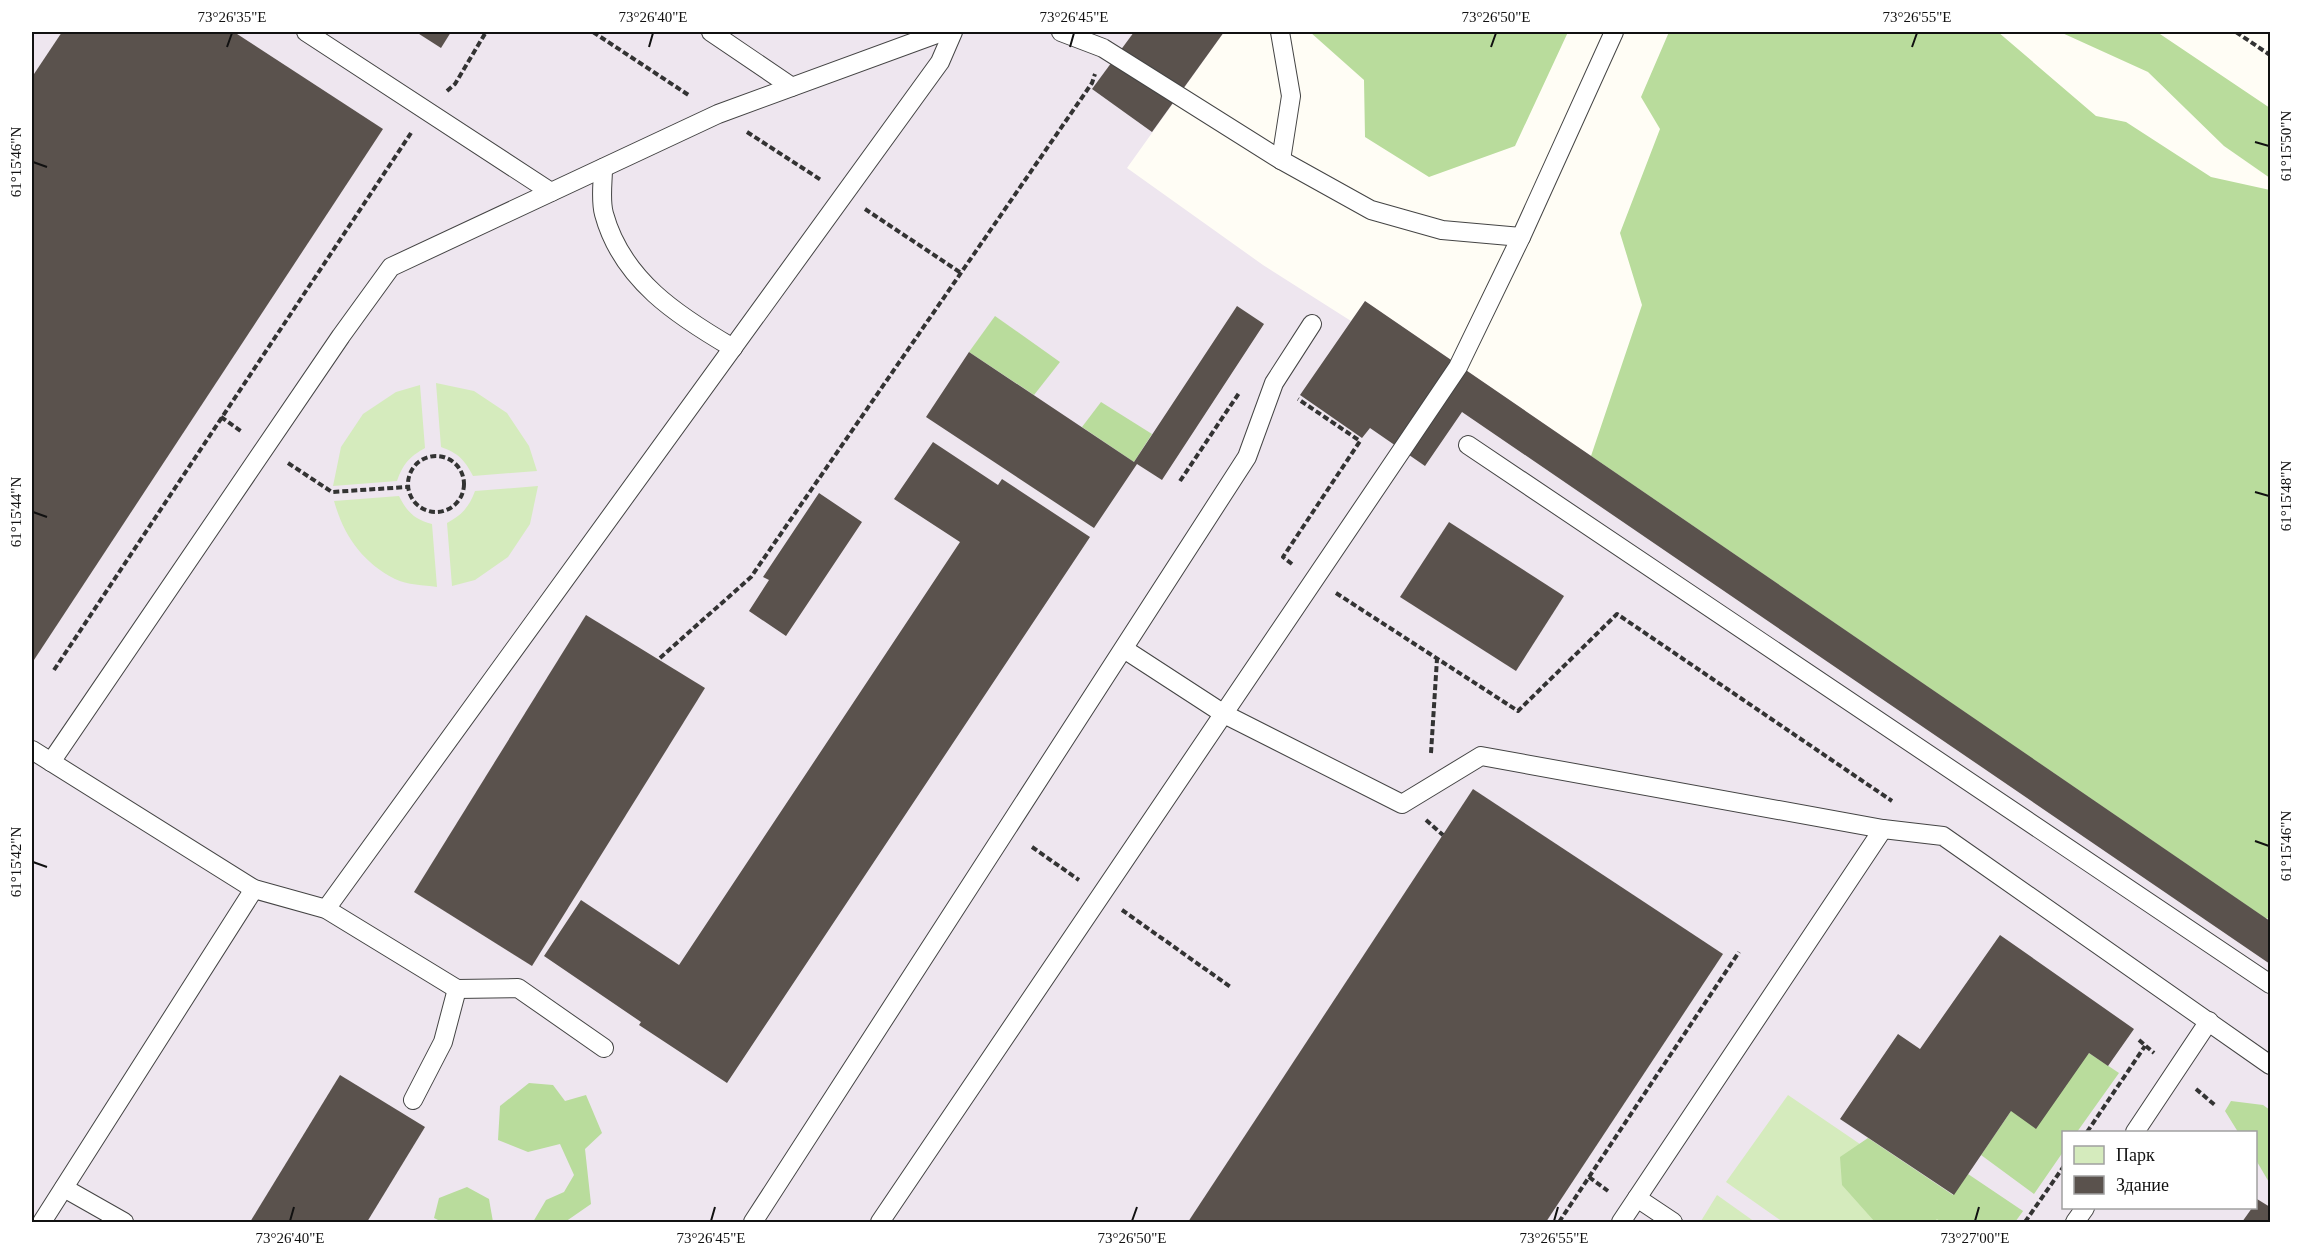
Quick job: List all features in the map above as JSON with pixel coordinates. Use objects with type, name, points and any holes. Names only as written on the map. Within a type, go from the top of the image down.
[{"type":"lane","points":[[306,32],[551,192]]},
{"type":"lane","points":[[711,32],[792,87]]},
{"type":"lane","points":[[51,762],[391,267],[718,114],[942,32]]},
{"type":"lane","points":[[326,909],[940,62],[953,32]]},
{"type":"lane","points":[[1060,32],[1102,48],[1281,160],[1371,210],[1442,230],[1521,237]]},
{"type":"lane","points":[[1280,32],[1291,96],[1281,160]]},
{"type":"lane","points":[[880,1222],[1458,367],[1521,237],[1614,32]]},
{"type":"lane","points":[[603,168],[603,212],[616,247],[645,286],[684,320],[733,348]]},
{"type":"lane","points":[[753,1222],[1247,457],[1274,383],[1312,324]]},
{"type":"lane","points":[[1468,445],[2271,984]]},
{"type":"lane","points":[[1124,649],[1224,714],[1402,804],[1481,756],[1883,829],[1944,836],[2271,1065]]},
{"type":"lane","points":[[32,750],[254,889],[326,909],[457,988],[518,988],[604,1048]]},
{"type":"lane","points":[[1621,1222],[1883,829]]},
{"type":"lane","points":[[42,1222],[254,889]]},
{"type":"lane","points":[[412,1100],[443,1042],[457,988]]},
{"type":"lane","points":[[2136,1131],[2209,1022]]},
{"type":"lane","points":[[64,1188],[124,1222]]},
{"type":"lane","points":[[1638,1198],[1673,1222]]},
{"type":"lane","points":[[2075,1222],[2084,1209]]},
{"type":"path","points":[[54,670],[397,153],[428,112],[455,84],[486,32]]},
{"type":"path","points":[[593,32],[961,273]]},
{"type":"path","points":[[2236,32],[2271,55]]},
{"type":"path","points":[[660,658],[751,577],[1092,83],[1102,48]]},
{"type":"path","points":[[1274,383],[1360,441],[1283,558],[1518,711],[1617,614],[1894,802]]},
{"type":"path","points":[[1180,481],[1242,388]]},
{"type":"path","points":[[221,417],[332,492],[407,487]]},
{"type":"path","points":[[439,455],[451,459],[460,468],[464,480],[460,499],[445,511],[433,512],[421,508],[411,500],[407,487],[408,475],[415,464],[426,457],[439,455]]},
{"type":"path","points":[[1032,847],[1232,988]]},
{"type":"path","points":[[1559,1222],[1739,952]]},
{"type":"path","points":[[2088,1131],[2145,1046]]},
{"type":"path","points":[[2025,1222],[2062,1169]]},
{"type":"shaded area","points":[[32,32],[1224,32],[1127,168],[1263,265],[1351,321],[1365,301],[2270,921],[2270,1222],[32,1222]]},
{"type":"green space","points":[[1310,32],[1568,32],[1515,146],[1429,177],[1365,137],[1364,80]]},
{"type":"green space","points":[[1669,32],[1998,32],[2096,116],[2126,122],[2211,177],[2270,190],[2270,919],[2265,918],[1591,456],[1642,305],[1620,233],[1660,129],[1641,97]]},
{"type":"green space","points":[[2060,32],[2157,32],[2270,108],[2270,178],[2224,146],[2148,72]]},
{"type":"green space","points":[[995,316],[1060,362],[1034,395],[969,352]]},
{"type":"green space","points":[[436,383],[474,391],[507,413],[529,446],[537,471],[473,476],[460,458],[441,447]]},
{"type":"green space","points":[[420,385],[425,448],[407,462],[397,481],[333,486],[341,447],[363,414],[396,392]]},
{"type":"green space","points":[[1101,402],[1152,434],[1134,462],[1082,427]]},
{"type":"green space","points":[[538,486],[530,524],[508,557],[475,580],[452,586],[447,523],[464,510],[475,491]]},
{"type":"green space","points":[[399,496],[412,514],[432,524],[437,587],[400,581],[373,565],[349,537],[334,501]]},
{"type":"green space","points":[[2089,1053],[2119,1073],[2078,1131],[2062,1131],[2062,1153],[2034,1194],[1981,1155],[2011,1111]]},
{"type":"green space","points":[[529,1083],[553,1085],[565,1101],[586,1095],[602,1133],[585,1149],[591,1204],[565,1222],[533,1222],[546,1200],[564,1192],[574,1175],[560,1144],[528,1152],[498,1140],[500,1106]]},
{"type":"green space","points":[[1788,1095],[1948,1204],[2023,1211],[2015,1222],[1783,1222],[1726,1182]]},
{"type":"green space","points":[[2231,1101],[2263,1105],[2270,1110],[2270,1184],[2257,1162],[2257,1131],[2237,1131],[2225,1111]]},
{"type":"green space","points":[[1868,1138],[1953,1195],[1968,1174],[2023,1211],[2015,1222],[1942,1222],[1937,1219],[1933,1222],[1875,1222],[1842,1185],[1840,1157]]},
{"type":"green space","points":[[467,1187],[489,1199],[493,1222],[442,1222],[434,1218],[439,1198]]},
{"type":"green space","points":[[1717,1195],[1755,1222],[1701,1221]]},
{"type":"building","points":[[62,32],[234,32],[383,129],[32,663],[32,77]]},
{"type":"building","points":[[416,32],[451,32],[441,48]]},
{"type":"building","points":[[1134,32],[1224,32],[1152,132],[1092,89]]},
{"type":"building","points":[[1365,301],[2270,921],[2270,964],[1462,412],[1425,466],[1370,428],[1362,438],[1300,395]]},
{"type":"building","points":[[1237,306],[1264,324],[1162,480],[1137,464],[1094,528],[926,417],[969,352],[1134,462]]},
{"type":"building","points":[[933,442],[998,485],[1002,479],[1090,537],[727,1083],[639,1025],[641,1022],[544,956],[581,900],[679,965],[960,542],[894,499]]},
{"type":"building","points":[[819,493],[862,522],[786,636],[749,611],[769,580],[763,577]]},
{"type":"building","points":[[1449,522],[1564,596],[1516,671],[1400,597]]},
{"type":"building","points":[[586,615],[705,688],[532,966],[414,892]]},
{"type":"building","points":[[1473,789],[1723,954],[1546,1222],[1188,1222]]},
{"type":"building","points":[[2000,935],[2134,1029],[2108,1066],[2089,1053],[2036,1129],[2011,1111],[1954,1195],[1840,1119],[1898,1034],[1920,1049]]},
{"type":"building","points":[[340,1075],[425,1127],[367,1222],[250,1222]]},
{"type":"building","points":[[2257,1199],[2270,1207],[2270,1222],[2242,1222],[2251,1209],[2257,1209]]}]
